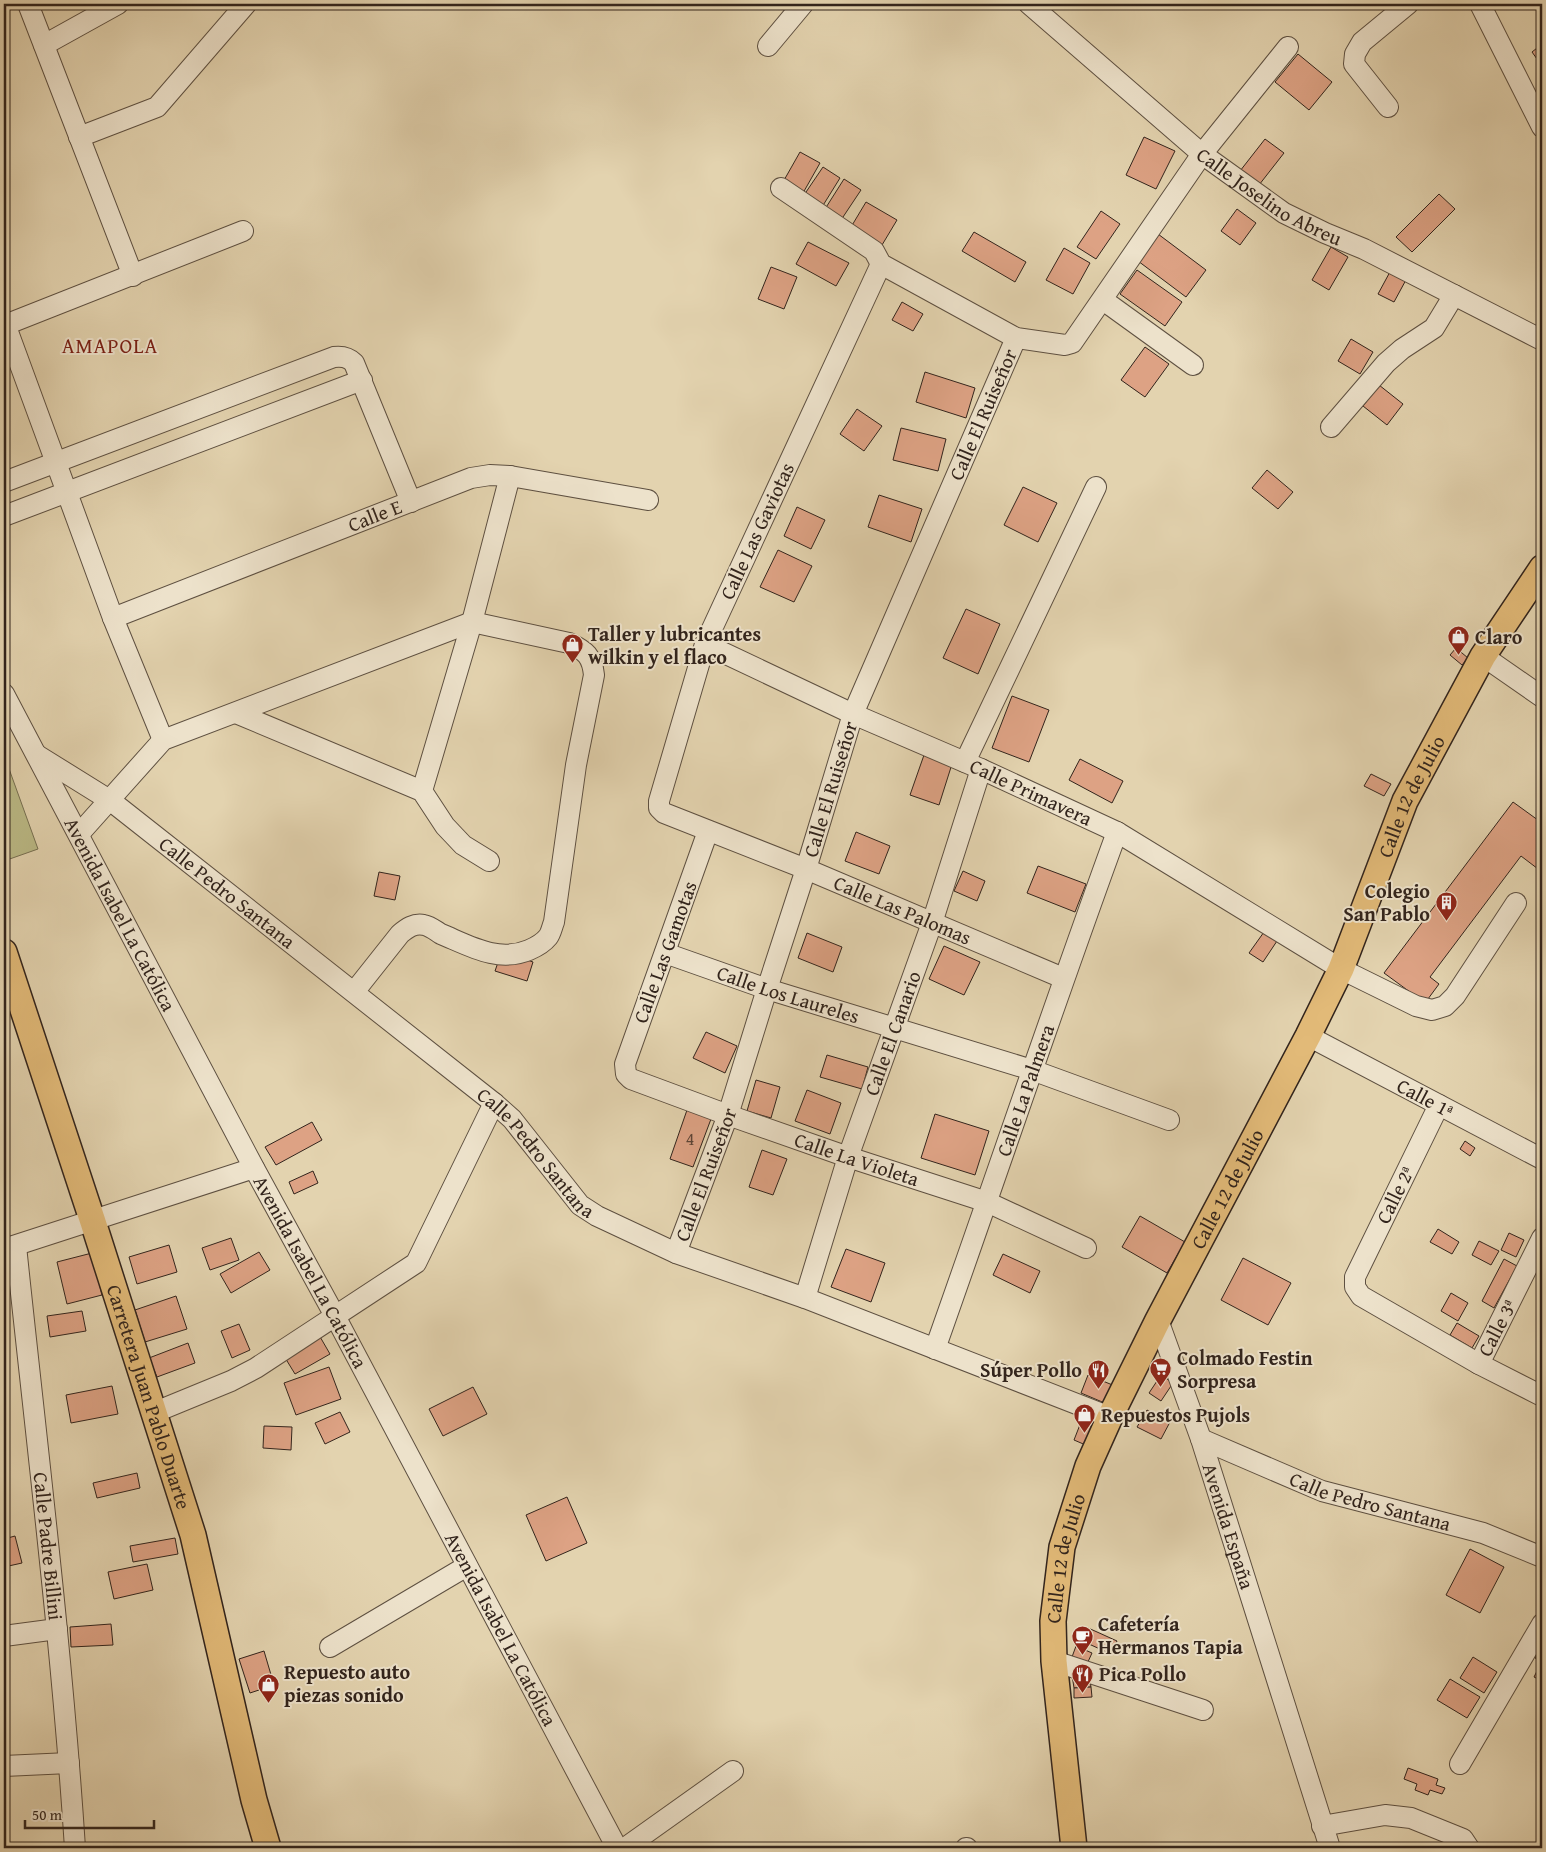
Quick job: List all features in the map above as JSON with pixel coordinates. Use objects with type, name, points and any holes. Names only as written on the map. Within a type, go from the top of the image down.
[{"type":"main road","name":"Calle 12 de Julio","points":[[1074,1848],[1054,1661],[1053,1622],[1062,1547],[1088,1466],[1158,1320],[1308,1036],[1341,969],[1405,800],[1483,656],[1542,569]]},
{"type":"main road","name":"Carretera Juan Pablo Duarte","points":[[4,952],[93,1222],[192,1535],[254,1800],[268,1848]]},
{"type":"main road","points":[[254,1800],[255,1848]]},
{"type":"street","points":[[28,4],[132,276]]},
{"type":"street","points":[[44,45],[118,4]]},
{"type":"street","points":[[79,137],[157,107],[246,4]]},
{"type":"street","points":[[768,46],[804,4]]},
{"type":"street","points":[[1388,107],[1354,64],[1355,54],[1362,42],[1408,4]]},
{"type":"street","points":[[1480,4],[1542,127]]},
{"type":"street","name":"Calle Joselino Abreu","points":[[1040,7],[1202,154],[1284,213],[1364,249],[1542,340]]},
{"type":"street","points":[[781,188],[874,251],[881,264],[1016,338],[1065,345],[1072,343],[1103,300],[1202,154],[1288,47]]},
{"type":"street","points":[[163,740],[113,618],[4,323],[132,276],[243,231]]},
{"type":"street","name":"Calle Las Gaviotas","points":[[659,808],[659,801],[705,644],[881,264]]},
{"type":"street","points":[[1331,427],[1386,363],[1434,328],[1454,295]]},
{"type":"street","points":[[1103,300],[1193,365]]},
{"type":"street","name":"Calle El Ruiseñor","points":[[676,1253],[728,1115],[853,714],[1016,338]]},
{"type":"street","points":[[4,482],[334,357],[345,357],[354,363],[362,380],[411,502]]},
{"type":"street","points":[[4,516],[362,380]]},
{"type":"street","name":"Calle E","points":[[113,618],[471,478],[490,475],[510,476],[648,500]]},
{"type":"street","points":[[422,791],[472,622],[510,476]]},
{"type":"street","name":"Calle El Canario","points":[[805,1298],[848,1157],[932,923],[973,766],[1096,487]]},
{"type":"street","points":[[79,834],[163,740],[472,622],[569,643],[580,648],[588,654],[593,664],[594,675],[576,765],[554,922],[548,938],[520,954],[501,955],[484,952],[434,931],[426,925],[409,927],[400,934],[354,992]]},
{"type":"street","name":"Calle Primavera","points":[[705,644],[853,714],[1118,832],[1341,969],[1416,1006],[1432,1010],[1445,1006],[1455,996],[1516,903]]},
{"type":"street","points":[[1483,656],[1542,697]]},
{"type":"street","name":"Avenida Isabel La Católica","points":[[4,694],[254,1168],[335,1316],[617,1848]]},
{"type":"street","points":[[236,713],[422,791],[445,826],[463,845],[489,861]]},
{"type":"street","name":"Calle Pedro Santana","points":[[36,755],[111,800],[494,1103],[512,1119],[580,1206],[597,1216],[676,1253],[805,1298],[1110,1417]]},
{"type":"street","name":"Calle Las Palomas","points":[[659,808],[664,813],[708,832],[806,869],[1063,978]]},
{"type":"street","name":"Calle Las Gamotas","points":[[626,1074],[625,1064],[708,832]]},
{"type":"street","name":"Calle La Palmera","points":[[935,1349],[1063,978],[1118,832]]},
{"type":"street","name":"Calle Los Laureles","points":[[665,952],[767,988],[1032,1070],[1168,1120]]},
{"type":"street","name":"Calle 1ª","points":[[1308,1036],[1542,1159]]},
{"type":"street","name":"Calle La Violeta","points":[[626,1074],[631,1079],[728,1115],[848,1157],[987,1202],[1086,1248]]},
{"type":"street","points":[[153,1413],[231,1381],[256,1368],[416,1263],[494,1103]]},
{"type":"street","name":"Calle 2ª","points":[[1439,1105],[1355,1277],[1355,1287],[1361,1296],[1479,1364]]},
{"type":"street","points":[[10,1248],[254,1168]]},
{"type":"street","name":"Calle 3ª","points":[[1479,1364],[1542,1238]]},
{"type":"street","name":"Calle Padre Billini","points":[[10,1248],[57,1629],[75,1848]]},
{"type":"street","name":"Avenida España","points":[[1158,1320],[1201,1439],[1330,1848]]},
{"type":"street","points":[[1479,1364],[1542,1396]]},
{"type":"street","name":"Calle Pedro Santana","points":[[1201,1439],[1322,1491],[1483,1533],[1542,1557]]},
{"type":"street","points":[[330,1647],[467,1566]]},
{"type":"street","points":[[1460,1764],[1542,1624]]},
{"type":"street","points":[[4,1636],[57,1629]]},
{"type":"street","points":[[1054,1661],[1203,1710]]},
{"type":"street","points":[[4,1782],[11,1765],[69,1763]]},
{"type":"street","points":[[625,1848],[733,1771]]},
{"type":"street","points":[[1322,1826],[1385,1815],[1410,1818],[1463,1839],[1469,1848]]},
{"type":"shaded area","points":[[8,766],[38,849],[4,861],[4,768]]},
{"type":"building","points":[[1542,44],[1542,66],[1532,52]]},
{"type":"building","points":[[1298,54],[1332,82],[1309,110],[1275,82]]},
{"type":"building","points":[[1144,137],[1175,151],[1156,189],[1126,175]]},
{"type":"building","points":[[1265,139],[1284,153],[1259,185],[1240,171]]},
{"type":"building","points":[[800,152],[820,163],[803,193],[783,182]]},
{"type":"building","points":[[823,167],[840,178],[822,207],[804,195]]},
{"type":"building","points":[[844,179],[861,190],[841,220],[825,209]]},
{"type":"building","points":[[1439,194],[1455,209],[1412,252],[1396,237]]},
{"type":"building","points":[[866,202],[897,220],[882,245],[851,227]]},
{"type":"building","points":[[1237,209],[1256,223],[1240,245],[1221,231]]},
{"type":"building","points":[[1101,211],[1120,224],[1096,259],[1077,247]]},
{"type":"building","points":[[974,232],[1026,262],[1015,282],[962,251]]},
{"type":"building","points":[[1158,234],[1206,270],[1186,297],[1138,261]]},
{"type":"building","points":[[808,242],[849,263],[836,286],[796,264]]},
{"type":"building","points":[[1331,247],[1348,257],[1329,290],[1312,280]]},
{"type":"building","points":[[1064,248],[1090,263],[1073,294],[1046,280]]},
{"type":"building","points":[[771,267],[797,277],[784,309],[758,299]]},
{"type":"building","points":[[1137,270],[1182,302],[1165,326],[1120,294]]},
{"type":"building","points":[[1391,270],[1407,278],[1394,302],[1378,294]]},
{"type":"building","points":[[902,302],[923,314],[913,331],[892,320]]},
{"type":"building","points":[[1351,339],[1373,352],[1360,374],[1338,361]]},
{"type":"building","points":[[1145,347],[1169,364],[1145,397],[1121,380]]},
{"type":"building","points":[[925,372],[975,388],[966,418],[916,402]]},
{"type":"building","points":[[1379,385],[1403,404],[1387,425],[1363,406]]},
{"type":"building","points":[[857,409],[882,426],[864,451],[840,434]]},
{"type":"building","points":[[901,428],[946,439],[938,471],[893,460]]},
{"type":"building","points":[[1267,470],[1293,492],[1278,509],[1252,488]]},
{"type":"building","points":[[1023,487],[1057,503],[1038,542],[1004,525]]},
{"type":"building","points":[[879,495],[922,509],[911,542],[868,527]]},
{"type":"building","points":[[797,507],[825,520],[811,549],[784,536]]},
{"type":"building","points":[[778,550],[812,566],[794,602],[760,587]]},
{"type":"building","points":[[966,609],[1000,624],[978,674],[943,658]]},
{"type":"building","name":"Claro","points":[[1456,648],[1468,658],[1462,665],[1450,655]]},
{"type":"building","points":[[1012,696],[1049,710],[1029,762],[992,748]]},
{"type":"building","points":[[924,755],[952,764],[939,805],[910,795]]},
{"type":"building","points":[[1080,759],[1123,781],[1112,803],[1069,780]]},
{"type":"building","points":[[1371,774],[1391,784],[1384,796],[1364,786]]},
{"type":"building","name":"Colegio San Pablo","points":[[1513,802],[1542,823],[1542,872],[1521,856],[1430,977],[1439,984],[1425,1003],[1384,973]]},
{"type":"building","points":[[856,832],[890,846],[879,874],[845,861]]},
{"type":"building","points":[[1038,866],[1086,884],[1075,912],[1027,893]]},
{"type":"building","points":[[963,871],[985,881],[977,901],[954,891]]},
{"type":"building","points":[[379,872],[400,876],[395,900],[374,896]]},
{"type":"building","points":[[1264,932],[1277,941],[1263,962],[1249,953]]},
{"type":"building","points":[[807,933],[842,947],[833,972],[798,958]]},
{"type":"building","points":[[944,946],[980,962],[964,995],[929,979]]},
{"type":"building","points":[[502,951],[533,962],[527,981],[495,971]]},
{"type":"building","points":[[706,1032],[737,1046],[725,1073],[693,1058]]},
{"type":"building","points":[[827,1055],[868,1067],[862,1089],[820,1077]]},
{"type":"building","points":[[756,1080],[780,1087],[771,1118],[747,1111]]},
{"type":"building","points":[[807,1090],[841,1103],[830,1134],[795,1121]]},
{"type":"building","points":[[687,1110],[711,1119],[693,1167],[670,1159]]},
{"type":"building","points":[[935,1114],[989,1131],[975,1175],[921,1158]]},
{"type":"building","points":[[312,1122],[322,1140],[276,1165],[265,1147]]},
{"type":"building","points":[[1465,1141],[1475,1148],[1470,1156],[1460,1149]]},
{"type":"building","points":[[762,1150],[787,1159],[773,1195],[749,1187]]},
{"type":"building","points":[[313,1171],[318,1183],[294,1194],[289,1182]]},
{"type":"building","points":[[1140,1216],[1185,1242],[1167,1273],[1122,1247]]},
{"type":"building","points":[[1438,1229],[1459,1242],[1452,1254],[1430,1242]]},
{"type":"building","points":[[1509,1233],[1524,1240],[1516,1257],[1501,1250]]},
{"type":"building","points":[[231,1238],[239,1260],[210,1270],[202,1248]]},
{"type":"building","points":[[1479,1241],[1499,1251],[1491,1265],[1472,1255]]},
{"type":"building","points":[[169,1245],[177,1272],[137,1284],[129,1257]]},
{"type":"building","points":[[846,1249],[885,1263],[871,1302],[831,1287]]},
{"type":"building","points":[[259,1252],[270,1270],[231,1293],[220,1274]]},
{"type":"building","points":[[92,1253],[102,1295],[67,1304],[57,1262]]},
{"type":"building","points":[[1003,1254],[1040,1271],[1030,1293],[993,1275]]},
{"type":"building","points":[[1243,1258],[1291,1283],[1268,1325],[1221,1300]]},
{"type":"building","points":[[1504,1259],[1517,1266],[1494,1308],[1482,1301]]},
{"type":"building","points":[[1451,1293],[1468,1303],[1458,1321],[1441,1311]]},
{"type":"building","points":[[176,1296],[187,1329],[145,1342],[135,1310]]},
{"type":"building","points":[[82,1311],[86,1331],[50,1337],[47,1316]]},
{"type":"building","points":[[1457,1323],[1479,1336],[1472,1348],[1450,1335]]},
{"type":"building","points":[[239,1324],[250,1350],[232,1358],[221,1331]]},
{"type":"building","points":[[319,1335],[330,1354],[295,1374],[284,1356]]},
{"type":"building","points":[[188,1343],[195,1363],[157,1377],[149,1358]]},
{"type":"building","points":[[329,1367],[341,1399],[296,1415],[284,1383]]},
{"type":"building","name":"Súper Pollo","points":[[1088,1375],[1115,1386],[1107,1404],[1081,1393]]},
{"type":"building","name":"Colmado Festin Sorpresa","points":[[1161,1375],[1173,1383],[1161,1401],[1149,1393]]},
{"type":"building","points":[[112,1386],[118,1414],[71,1423],[66,1395]]},
{"type":"building","points":[[473,1387],[487,1414],[443,1436],[429,1409]]},
{"type":"building","points":[[1147,1410],[1170,1422],[1161,1439],[1137,1427]]},
{"type":"building","points":[[340,1412],[350,1432],[325,1444],[315,1423]]},
{"type":"building","name":"Repuestos Pujols","points":[[1081,1422],[1095,1428],[1088,1446],[1074,1440]]},
{"type":"building","points":[[264,1426],[292,1427],[291,1450],[263,1448]]},
{"type":"building","points":[[137,1473],[140,1488],[97,1498],[93,1483]]},
{"type":"building","points":[[567,1497],[587,1543],[546,1561],[526,1515]]},
{"type":"building","points":[[15,1536],[22,1563],[4,1567],[4,1539]]},
{"type":"building","points":[[175,1538],[178,1554],[133,1562],[130,1546]]},
{"type":"building","points":[[1470,1549],[1504,1567],[1480,1613],[1446,1595]]},
{"type":"building","points":[[147,1564],[153,1590],[114,1599],[108,1572]]},
{"type":"building","points":[[111,1624],[113,1645],[71,1647],[70,1627]]},
{"type":"building","points":[[1086,1627],[1117,1641],[1111,1654],[1080,1640]]},
{"type":"building","name":"Cafetería Hermanos Tapia","points":[[1076,1646],[1092,1653],[1087,1664],[1072,1657]]},
{"type":"building","points":[[1540,1648],[1542,1649],[1542,1661],[1535,1658]]},
{"type":"building","points":[[264,1651],[274,1685],[250,1693],[239,1659]]},
{"type":"building","points":[[1473,1657],[1497,1672],[1484,1693],[1460,1678]]},
{"type":"building","points":[[1542,1661],[1542,1681],[1534,1677]]},
{"type":"building","points":[[1072,1675],[1090,1681],[1091,1687],[1074,1688]]},
{"type":"building","points":[[1450,1679],[1480,1697],[1467,1718],[1437,1700]]},
{"type":"building","name":"Pica Pollo","points":[[1091,1687],[1092,1697],[1074,1698],[1074,1688]]},
{"type":"building","points":[[1408,1768],[1438,1779],[1436,1785],[1445,1788],[1442,1794],[1430,1790],[1428,1795],[1415,1790],[1417,1784],[1404,1779]]},
{"type":"place","name":"Claro","points":[[1459,656]]},
{"type":"place","name":"Taller y lubricantes wilkin y el flaco","points":[[572,664]]},
{"type":"place","name":"Colegio San Pablo","points":[[1446,922]]},
{"type":"place","name":"Colmado Festin Sorpresa","points":[[1161,1388]]},
{"type":"place","name":"Súper Pollo","points":[[1098,1389]]},
{"type":"place","name":"Repuestos Pujols","points":[[1085,1434]]},
{"type":"place","name":"Cafetería Hermanos Tapia","points":[[1082,1655]]},
{"type":"place","name":"Pica Pollo","points":[[1083,1693]]},
{"type":"place","name":"Repuesto auto piezas sonido","points":[[268,1703]]},
{"type":"district","name":"AMAPOLA","points":[[110,346]]}]
